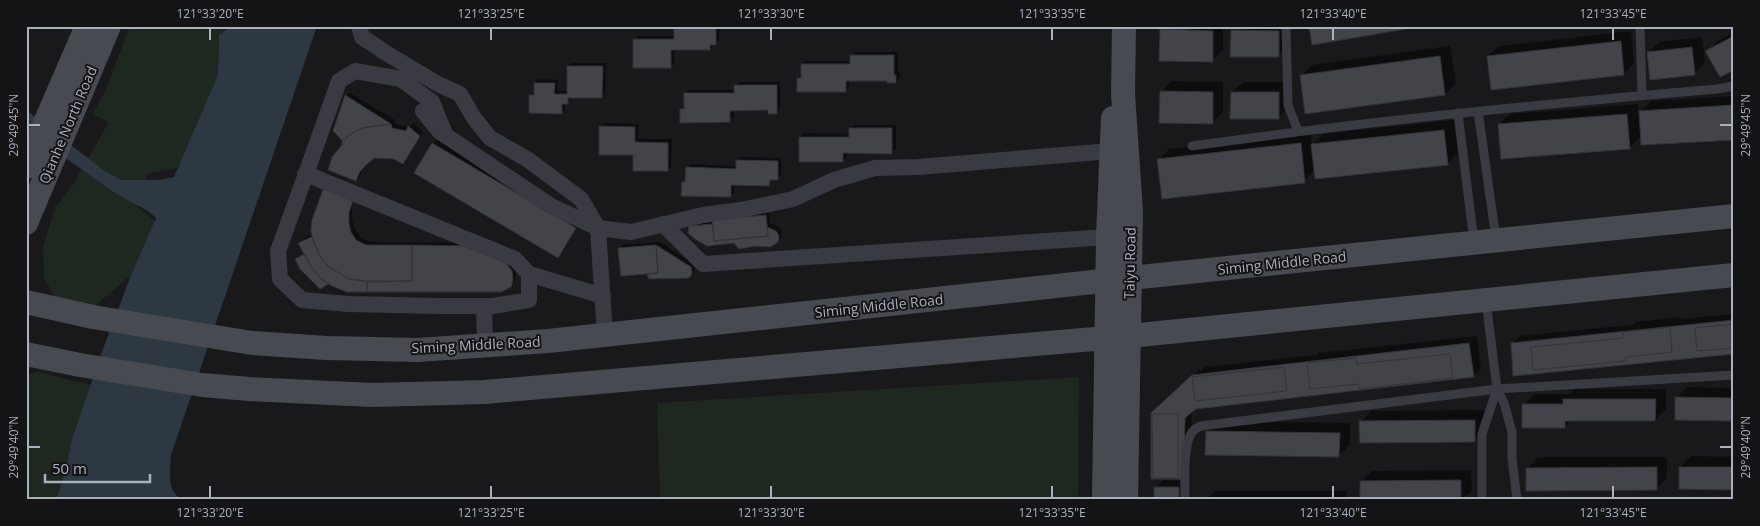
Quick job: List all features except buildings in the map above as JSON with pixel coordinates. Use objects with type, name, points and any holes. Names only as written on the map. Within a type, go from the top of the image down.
[{"type":"main road","name":"Qianhe North Road","points":[[72,87],[87,26]]},
{"type":"main road","name":"Qianhe North Road","points":[[26,223],[36,171],[72,87],[109,26]]},
{"type":"main road","name":"Taiyu Road","points":[[1116,26],[1115,95],[1108,238],[1119,280]]},
{"type":"main road","name":"Taiyu Road","points":[[1124,26],[1123,94],[1131,211],[1119,280],[1118,337],[1126,500]]},
{"type":"main road","name":"Siming Middle Road","points":[[26,302],[93,317],[252,343],[326,348],[417,350],[548,341],[1734,216]]},
{"type":"main road","points":[[26,354],[202,385],[248,390],[372,395],[485,392],[1118,337],[1734,275]]},
{"type":"main road","name":"Taiyu Road","points":[[1104,500],[1118,337]]},
{"type":"street","points":[[358,26],[362,37],[438,84],[460,94],[474,118],[490,138],[526,159],[581,198],[598,228],[605,335]]},
{"type":"street","points":[[446,136],[432,102],[402,79],[355,71],[339,81],[278,251],[280,279],[302,300],[349,304],[484,306],[529,300],[529,274]]},
{"type":"street","points":[[422,111],[439,131],[551,206],[598,228],[631,232],[702,214],[741,210],[793,199],[834,180],[875,168],[1111,151]]},
{"type":"street","points":[[305,174],[515,259],[529,274],[602,296]]},
{"type":"street","points":[[663,224],[703,264],[1108,238]]},
{"type":"street","points":[[484,306],[484,346]]},
{"type":"lane","points":[[1286,26],[1288,105],[1298,131]]},
{"type":"lane","points":[[1640,26],[1642,95]]},
{"type":"lane","points":[[1192,146],[1298,131],[1458,113],[1734,86]]},
{"type":"lane","points":[[1478,111],[1485,242]]},
{"type":"lane","points":[[1458,113],[1485,242]]},
{"type":"lane","points":[[1486,300],[1497,389],[1504,403],[1512,432],[1512,459],[1517,500]]},
{"type":"lane","points":[[1185,500],[1187,445],[1190,435],[1201,426],[1497,389],[1734,375]]},
{"type":"lane","points":[[1482,500],[1482,434],[1497,389]]},
{"type":"shaded area","points":[[130,26],[232,26],[219,35],[218,75],[178,168],[148,173],[135,205],[155,221],[131,275],[95,306],[55,297],[44,278],[43,247],[55,208],[72,186],[109,122],[92,114],[105,92]]},
{"type":"shaded area","points":[[232,26],[317,26],[171,455],[171,486],[173,491],[182,500],[56,500],[66,468],[72,439],[103,349],[131,275],[156,218],[143,208],[108,188],[26,129],[26,110],[103,170],[121,180],[158,180],[174,177],[218,75],[219,35]]},
{"type":"shaded area","points":[[38,372],[91,385],[72,439],[66,468],[56,500],[26,500],[26,374]]},
{"type":"shaded area","points":[[1079,377],[1078,500],[660,500],[657,403]]}]
